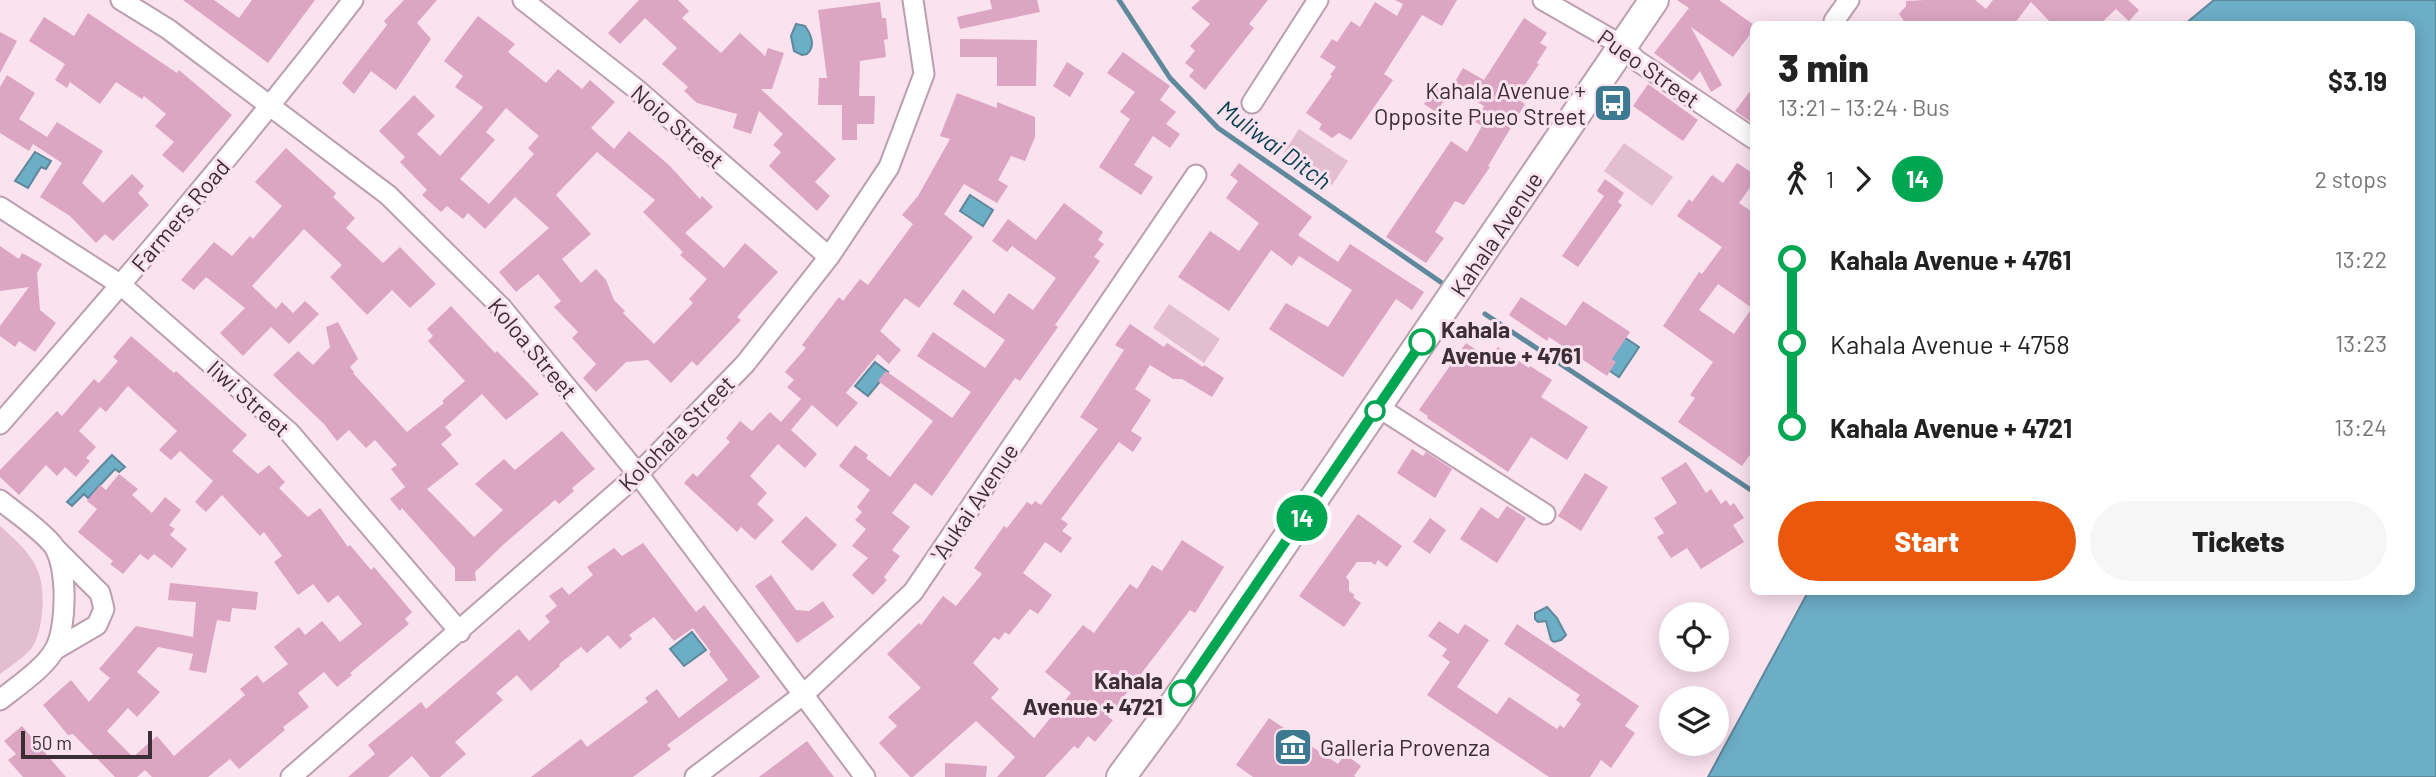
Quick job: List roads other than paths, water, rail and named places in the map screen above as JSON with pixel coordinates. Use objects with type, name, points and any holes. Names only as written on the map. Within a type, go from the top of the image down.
[{"type":"street","name":"Koloa Street","points":[[121,0],[168,29],[388,195],[502,308],[638,474],[865,777]]},
{"type":"street","name":"Farmers Road","points":[[0,424],[271,106],[353,0]]},
{"type":"street","name":"Noio Street","points":[[523,0],[635,88],[829,257]]},
{"type":"street","name":"Kolohala Street","points":[[291,777],[638,474],[745,364],[829,257],[889,167],[924,74],[912,0]]},
{"type":"street","points":[[1252,103],[1318,0]]},
{"type":"street","name":"Pueo Street","points":[[1543,0],[1623,46],[1636,60],[1750,136]]},
{"type":"street","name":"Kahala Avenue","points":[[1121,777],[1166,716],[1378,407],[1654,0]]},
{"type":"street","points":[[1834,21],[1849,0]]},
{"type":"street","name":"ʻAukai Avenue","points":[[695,777],[804,694],[913,592],[1196,175]]},
{"type":"street","name":"Iiwi Street","points":[[0,207],[121,285],[290,433],[460,632]]},
{"type":"street","points":[[1378,407],[1545,514]]},
{"type":"street","points":[[0,500],[55,547],[100,593],[104,609],[97,625],[55,649],[41,666],[0,700]]},
{"type":"street","points":[[55,547],[61,563],[65,594],[55,649]]},
{"type":"water","points":[[2214,0],[2436,0],[2436,777],[1708,777],[1719,756],[1729,756],[1729,738],[1806,595],[2415,595],[2415,21],[2189,21]]},
{"type":"water","points":[[796,24],[805,26],[811,36],[812,44],[807,54],[794,51],[791,36]]},
{"type":"water","points":[[35,152],[51,161],[46,169],[41,167],[28,188],[15,181]]},
{"type":"water","points":[[970,195],[993,210],[983,226],[960,211]]},
{"type":"water","points":[[1624,337],[1639,347],[1619,377],[1604,367]]},
{"type":"water","points":[[875,362],[888,372],[868,396],[855,386]]},
{"type":"water","points":[[112,455],[125,467],[119,472],[115,469],[88,498],[84,494],[72,506],[67,502]]},
{"type":"water","points":[[1547,607],[1566,635],[1561,640],[1551,640],[1546,621],[1538,622],[1535,619],[1535,613]]},
{"type":"water","points":[[692,632],[706,650],[684,666],[670,649]]},
{"type":"waterway","name":"Muliwai Ditch","points":[[1119,0],[1170,78],[1218,128],[1442,283]]},
{"type":"waterway","name":"Muliwai Ditch","points":[[1485,314],[1750,489]]},
{"type":"place","name":"Kahala Avenue + Opposite Pueo Street","points":[[1613,103]]},
{"type":"place","name":"Kahala Avenue + 4761","points":[[1422,342]]},
{"type":"place","name":"Kahala Avenue + 4721","points":[[1182,693]]},
{"type":"place","name":"Galleria Provenza","points":[[1293,747]]}]
